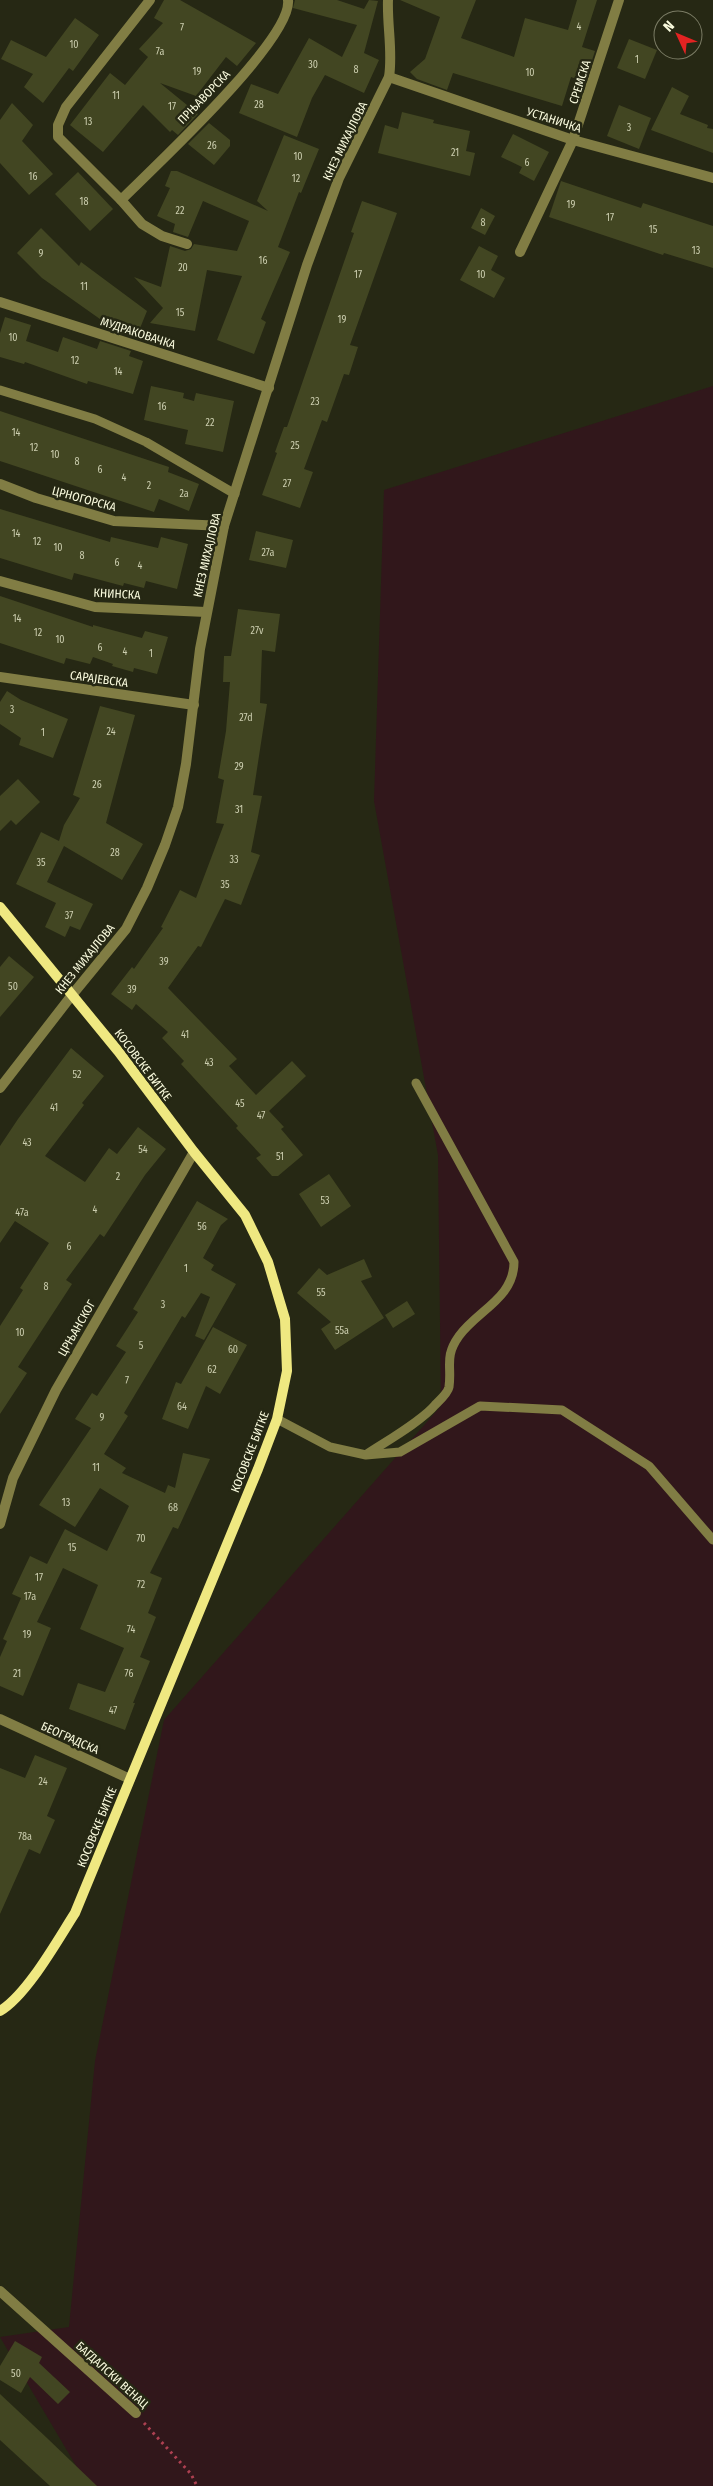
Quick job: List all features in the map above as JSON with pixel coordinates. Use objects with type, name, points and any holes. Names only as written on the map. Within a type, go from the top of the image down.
[{"type":"street","points":[[150,0],[66,108],[58,125],[58,138],[121,200],[142,224],[162,236],[187,244]]},
{"type":"street","name":"ПРЊАВОРСКА","points":[[121,200],[236,83],[265,47],[281,22],[288,0]]},
{"type":"street","name":"КНЕЗ МИХАЈЛОВА","points":[[0,1088],[126,929],[147,888],[178,807],[191,738],[206,612],[224,526],[307,265],[339,178],[389,77],[391,64],[387,29],[388,0]]},
{"type":"street","name":"СРЕМСКА","points":[[520,252],[573,140],[619,0]]},
{"type":"street","name":"УСТАНИЧКА","points":[[389,77],[573,140],[713,178]]},
{"type":"street","name":"МУДРАКОВАЧКА","points":[[0,302],[269,388]]},
{"type":"street","name":"ЦРНОГОРСКА","points":[[0,484],[36,498],[114,521],[224,526]]},
{"type":"street","name":"КНИНСКА","points":[[0,581],[95,607],[206,612]]},
{"type":"street","name":"САРАЈЕВСКА","points":[[0,678],[194,705]]},
{"type":"street","name":"КОСОВСКЕ БИТКЕ","points":[[0,907],[118,1051],[194,1152],[245,1215],[268,1262],[285,1319],[286,1371],[277,1419],[130,1778],[102,1853],[75,1913],[43,1963],[9,2006],[0,2011]]},
{"type":"street","name":"ЦРЊАНСКОГ","points":[[0,1524],[14,1478],[56,1390],[194,1152]]},
{"type":"street","name":"БЕОГРАДСКА","points":[[0,1719],[130,1778]]},
{"type":"street","name":"БАГДАЛСКИ ВЕНАЦ","points":[[0,2292],[136,2413]]},
{"type":"lane","points":[[0,390],[95,419],[146,442],[235,494]]},
{"type":"lane","points":[[366,1455],[434,1407],[449,1389],[450,1352],[460,1335],[498,1300],[508,1288],[514,1275],[514,1262],[416,1083]]},
{"type":"lane","points":[[277,1419],[330,1447],[366,1455],[400,1452],[480,1406],[562,1410],[649,1466],[713,1540]]},
{"type":"path","name":"БАГДАЛСКИ ВЕНАЦ","points":[[136,2413],[191,2474],[197,2486]]},
{"type":"shaded area","points":[[713,386],[713,2486],[88,2486],[0,2337],[69,2327],[95,2061],[164,1720],[441,1406],[438,1155],[374,801],[384,490]]},
{"type":"building","points":[[164,0],[180,0],[256,43],[237,66],[226,57],[196,96],[160,83],[198,114],[178,135],[172,130],[170,132],[143,105],[103,152],[70,125],[110,73],[125,85],[148,57],[139,49],[163,23],[154,18]]},
{"type":"building","points":[[295,0],[337,0],[364,9],[369,0],[378,1],[364,53],[379,60],[364,93],[325,75],[312,98],[297,137],[239,113],[251,84],[278,94],[309,38],[342,57],[357,25],[293,8]]},
{"type":"building","points":[[400,0],[476,0],[461,38],[514,57],[525,18],[568,30],[577,0],[597,0],[582,47],[595,51],[585,82],[571,77],[562,106],[453,73],[447,90],[417,79],[410,72],[425,59],[440,17]]},
{"type":"building","points":[[75,18],[99,35],[73,71],[69,68],[43,103],[24,87],[33,74],[1,59],[11,40],[46,57]]},
{"type":"building","points":[[629,39],[653,48],[653,60],[645,79],[617,68]]},
{"type":"building","points":[[672,87],[689,96],[680,114],[708,125],[707,128],[713,129],[713,153],[651,130]]},
{"type":"building","points":[[12,103],[33,125],[22,141],[53,174],[29,195],[0,163],[0,120]]},
{"type":"building","points":[[619,105],[651,118],[639,149],[607,136]]},
{"type":"building","points":[[402,112],[434,120],[433,123],[470,131],[466,151],[475,153],[470,176],[378,153],[385,125],[398,129]]},
{"type":"building","points":[[209,123],[230,140],[230,146],[214,165],[188,144]]},
{"type":"building","points":[[513,134],[549,152],[534,181],[519,173],[522,167],[501,157]]},
{"type":"building","points":[[284,135],[319,149],[301,193],[299,192],[278,247],[290,252],[261,319],[266,322],[254,354],[217,340],[242,276],[207,270],[195,331],[150,323],[163,308],[134,277],[161,287],[170,246],[185,251],[191,249],[194,244],[237,251],[249,221],[203,201],[188,237],[173,232],[175,224],[157,216],[170,188],[165,186],[171,171],[177,171],[268,211],[257,201]]},
{"type":"building","points":[[78,172],[113,209],[90,231],[55,194]]},
{"type":"building","points":[[561,181],[641,208],[643,203],[713,226],[713,268],[664,253],[663,255],[549,217]]},
{"type":"building","points":[[362,201],[397,213],[350,345],[358,347],[349,375],[344,374],[327,422],[322,420],[304,469],[313,472],[300,508],[262,495],[277,453],[275,452],[284,427],[287,427],[354,233],[351,232]]},
{"type":"building","points":[[481,208],[495,216],[485,235],[471,228]]},
{"type":"building","points":[[41,228],[79,266],[81,262],[147,311],[136,338],[105,328],[107,324],[42,278],[17,253]]},
{"type":"building","points":[[479,246],[498,256],[491,270],[505,278],[494,298],[460,280]]},
{"type":"building","points":[[5,317],[31,325],[26,341],[58,352],[63,337],[97,349],[100,341],[131,351],[129,356],[143,361],[133,394],[88,381],[87,384],[25,362],[24,364],[0,357],[0,333]]},
{"type":"building","points":[[151,386],[184,393],[183,398],[194,401],[196,393],[234,401],[223,452],[185,444],[188,430],[144,420]]},
{"type":"building","points":[[0,411],[169,467],[168,472],[199,484],[189,511],[159,499],[154,512],[0,461]]},
{"type":"building","points":[[0,509],[110,542],[111,537],[158,548],[161,537],[188,544],[177,589],[146,581],[144,588],[124,583],[123,586],[74,573],[72,580],[0,558]]},
{"type":"building","points":[[256,531],[293,540],[286,568],[249,560]]},
{"type":"building","points":[[0,596],[93,627],[93,625],[142,638],[145,631],[168,637],[157,674],[134,668],[133,672],[112,666],[113,664],[93,657],[90,664],[66,658],[64,664],[0,643]]},
{"type":"building","points":[[238,609],[280,614],[275,652],[262,650],[260,703],[267,704],[253,795],[262,796],[251,852],[260,855],[241,905],[225,899],[201,947],[198,946],[168,988],[237,1059],[229,1066],[256,1095],[292,1061],[306,1076],[269,1111],[284,1127],[281,1129],[303,1155],[278,1176],[272,1176],[256,1158],[261,1155],[236,1128],[238,1126],[181,1064],[184,1061],[162,1038],[168,1032],[136,1004],[132,1010],[111,994],[132,967],[134,969],[163,928],[161,927],[180,890],[196,898],[224,824],[216,823],[224,780],[218,778],[226,731],[230,682],[223,682],[224,656],[231,656]]},
{"type":"building","points":[[7,691],[21,700],[68,719],[53,758],[19,745],[21,738],[0,724],[0,702]]},
{"type":"building","points":[[100,706],[135,715],[106,823],[143,844],[122,880],[64,846],[47,882],[93,904],[80,930],[70,926],[65,937],[45,927],[56,903],[16,884],[41,832],[59,841],[64,825],[80,798],[73,795]]},
{"type":"building","points":[[18,779],[40,802],[16,825],[11,820],[0,831],[0,796]]},
{"type":"building","points":[[9,956],[34,977],[0,1017],[0,967]]},
{"type":"building","points":[[71,1048],[104,1076],[82,1103],[84,1105],[45,1156],[85,1182],[109,1148],[117,1154],[138,1127],[166,1149],[145,1175],[104,1237],[100,1234],[66,1280],[72,1284],[18,1367],[27,1373],[0,1414],[0,1326],[23,1290],[20,1288],[49,1243],[15,1221],[0,1243],[0,1146]]},
{"type":"building","points":[[329,1174],[351,1206],[321,1227],[299,1194]]},
{"type":"building","points":[[197,1201],[228,1219],[221,1225],[203,1258],[214,1265],[211,1270],[236,1284],[204,1340],[195,1336],[210,1297],[201,1293],[185,1318],[182,1316],[124,1413],[128,1416],[104,1454],[126,1468],[122,1473],[165,1493],[168,1485],[175,1488],[183,1453],[210,1459],[178,1529],[173,1527],[150,1573],[162,1578],[148,1613],[156,1617],[140,1657],[150,1661],[133,1703],[135,1703],[125,1730],[69,1709],[78,1683],[105,1692],[124,1648],[80,1629],[98,1585],[63,1568],[37,1622],[51,1628],[23,1696],[0,1686],[0,1657],[7,1641],[3,1639],[21,1598],[12,1594],[30,1556],[47,1564],[65,1529],[107,1551],[129,1506],[100,1488],[75,1527],[39,1505],[91,1428],[75,1419],[92,1393],[97,1396],[126,1352],[116,1346],[138,1312],[133,1309]]},
{"type":"building","points":[[364,1259],[372,1277],[361,1281],[384,1318],[335,1350],[321,1329],[331,1322],[297,1293],[319,1268],[327,1275]]},
{"type":"building","points":[[407,1301],[415,1314],[393,1328],[385,1315]]},
{"type":"building","points":[[213,1327],[247,1345],[220,1394],[206,1386],[188,1429],[162,1419],[176,1382],[181,1384]]},
{"type":"building","points":[[35,1755],[67,1768],[47,1816],[55,1820],[40,1854],[29,1849],[0,1914],[0,1768],[25,1778]]},
{"type":"building","points":[[15,2341],[42,2357],[39,2363],[70,2392],[58,2404],[30,2377],[21,2393],[0,2380],[0,2366]]},
{"type":"building","points":[[0,2394],[97,2486],[50,2486],[0,2440]]}]
